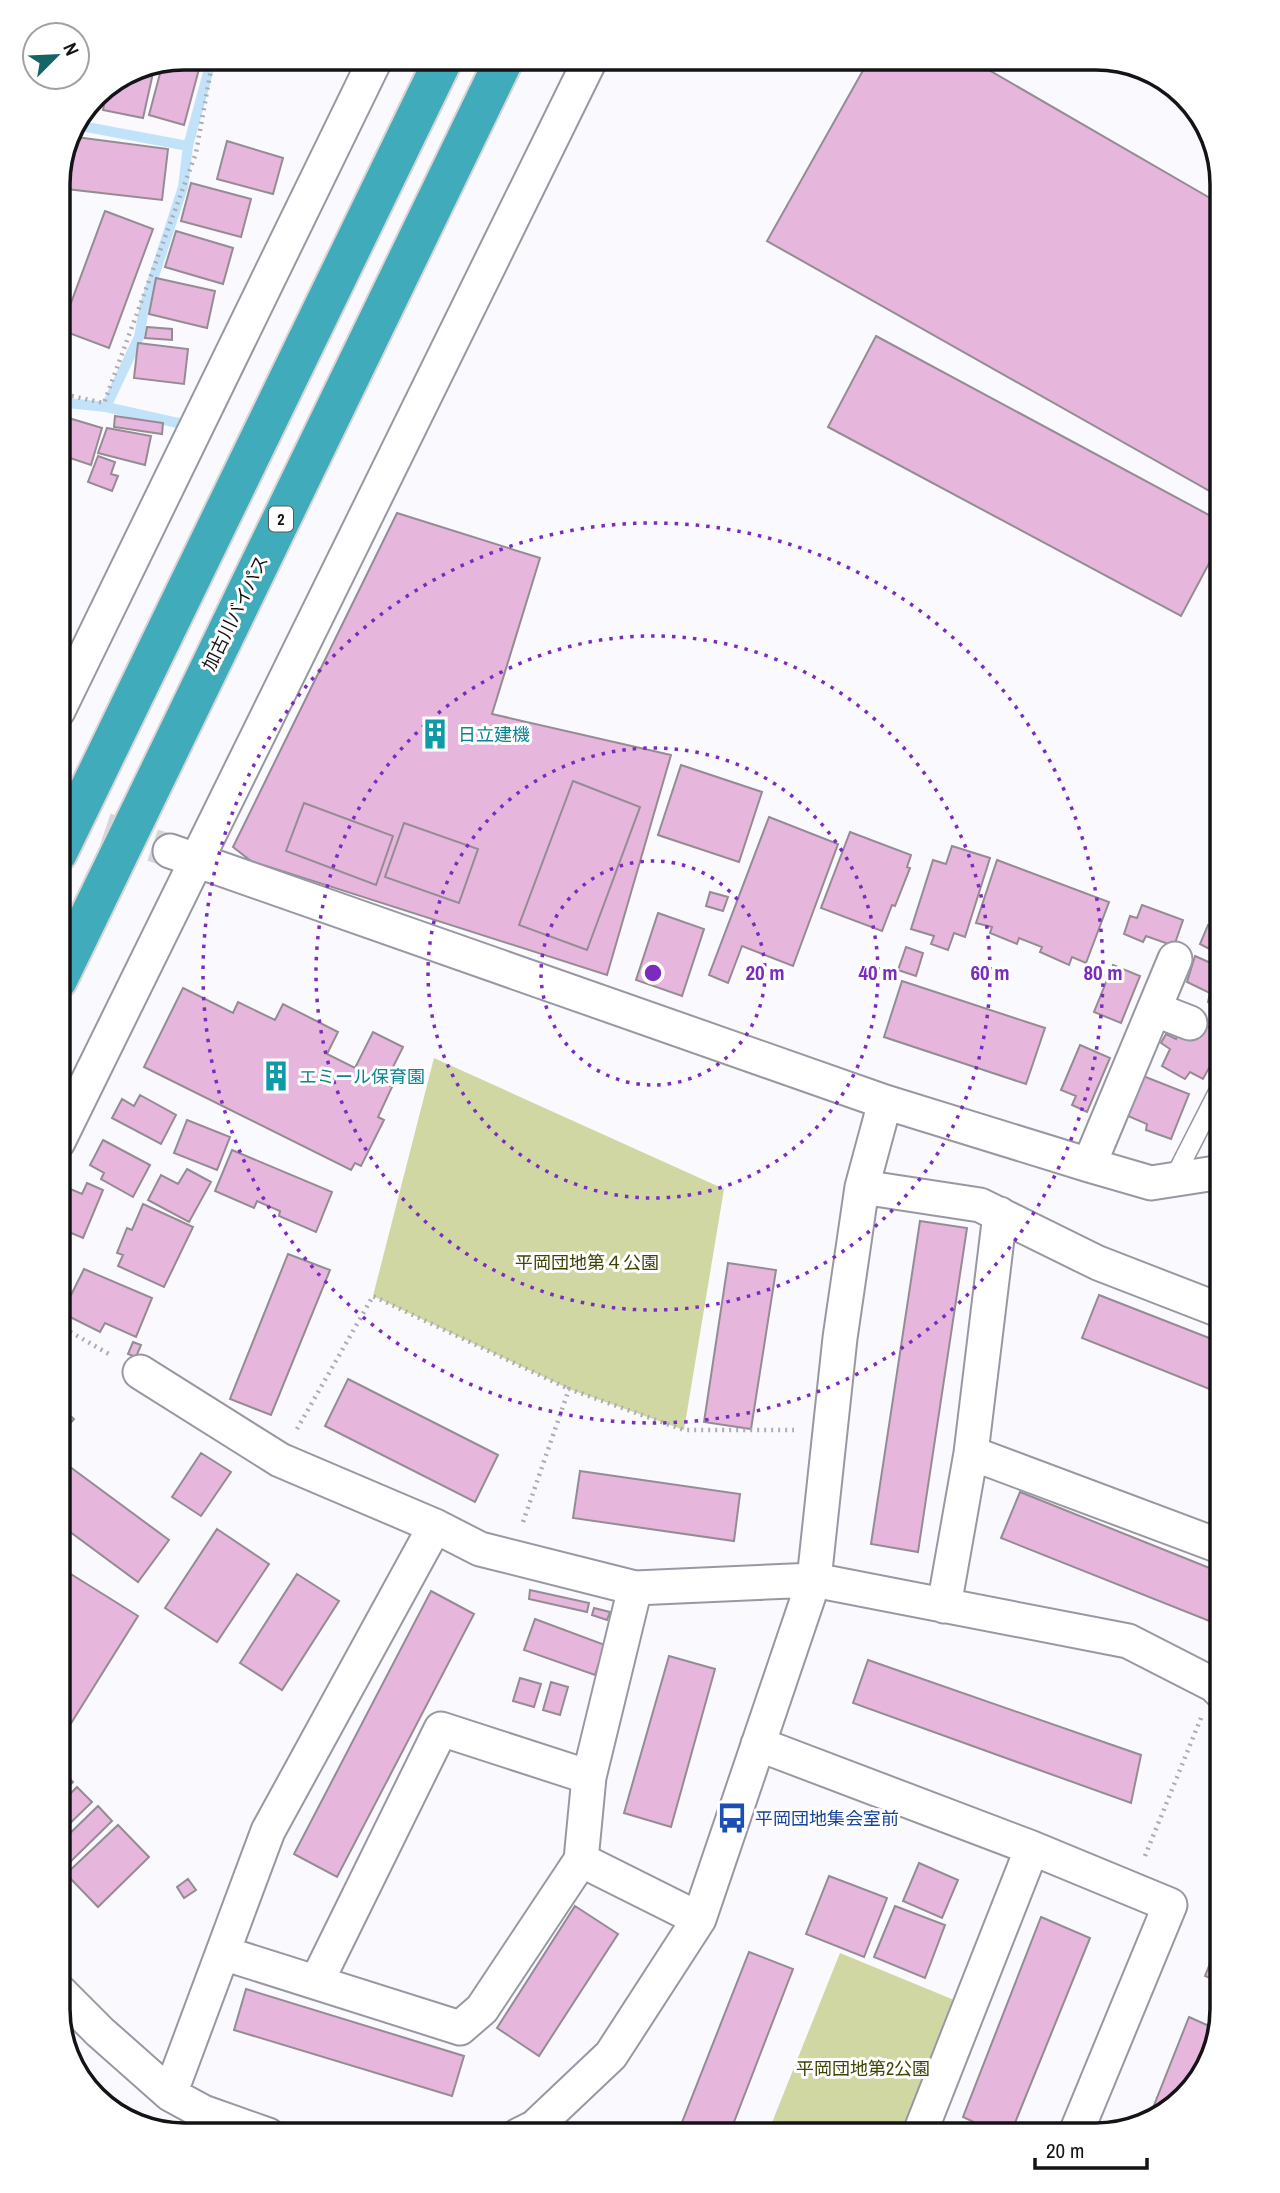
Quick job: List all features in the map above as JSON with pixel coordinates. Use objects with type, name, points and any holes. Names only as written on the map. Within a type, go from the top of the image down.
[{"type":"highway","points":[[70,828],[438,70]]},
{"type":"highway","name":"加古川バイパス","points":[[70,955],[499,70]]},
{"type":"street","points":[[70,686],[370,70]]},
{"type":"street","points":[[70,1115],[184,855],[585,70]]},
{"type":"street","points":[[184,855],[885,1102],[1151,1184],[1210,1174]]},
{"type":"street","points":[[1089,1164],[1175,959]]},
{"type":"street","points":[[1154,1009],[1191,1023]]},
{"type":"street","points":[[539,2123],[611,2055],[699,1919],[814,1580],[840,1338],[862,1187],[885,1102]]},
{"type":"street","points":[[862,1187],[980,1205],[1098,1263],[1210,1306]]},
{"type":"street","points":[[944,1606],[971,1453],[1000,1214]]},
{"type":"street","points":[[140,1372],[280,1460],[435,1526],[480,1549],[635,1588],[814,1580],[1128,1641],[1210,1685]]},
{"type":"street","points":[[971,1453],[1210,1543]]},
{"type":"street","points":[[170,2094],[268,1831],[435,1526]]},
{"type":"street","points":[[223,1953],[460,2028],[482,2009],[581,1860],[589,1777],[635,1588]]},
{"type":"street","points":[[317,1981],[441,1729],[589,1777]]},
{"type":"street","points":[[758,1744],[1032,1848],[1170,1905],[1080,2123]]},
{"type":"street","points":[[924,2123],[1032,1848]]},
{"type":"street","points":[[581,1860],[699,1919]]},
{"type":"street","points":[[70,2002],[170,2094],[204,2112],[235,2123]]},
{"type":"lane","points":[[1173,1180],[1210,1108]]},
{"type":"path","points":[[70,396],[104,403],[196,153],[212,70]]},
{"type":"path","points":[[280,1460],[373,1296],[569,1389],[684,1430],[830,1430]]},
{"type":"path","points":[[70,1332],[140,1372]]},
{"type":"path","points":[[511,1557],[569,1389]]},
{"type":"path","points":[[1132,1890],[1210,1708]]},
{"type":"green space","name":"平岡団地第４公園","points":[[434,1058],[724,1189],[684,1430],[569,1389],[373,1296]]},
{"type":"green space","name":"平岡団地第2公園","points":[[840,1953],[959,2002],[910,2123],[772,2123]]},
{"type":"building","points":[[199,70],[184,125],[149,115],[160,72]]},
{"type":"building","points":[[863,70],[989,70],[1210,198],[1210,491],[767,241]]},
{"type":"building","points":[[153,74],[143,118],[103,110],[109,98],[127,85]]},
{"type":"building","points":[[81,138],[168,149],[162,200],[70,189],[74,154]]},
{"type":"building","points":[[227,141],[283,158],[273,194],[217,179]]},
{"type":"building","points":[[191,183],[251,199],[241,237],[181,221]]},
{"type":"building","points":[[105,211],[153,229],[109,348],[70,333],[70,306]]},
{"type":"building","points":[[176,231],[233,248],[223,284],[165,267]]},
{"type":"building","points":[[156,278],[215,291],[207,328],[149,314]]},
{"type":"building","points":[[147,327],[172,329],[172,340],[145,338]]},
{"type":"building","points":[[876,336],[1210,516],[1210,562],[1181,616],[828,427]]},
{"type":"building","points":[[138,343],[188,349],[184,384],[134,378]]},
{"type":"building","points":[[115,416],[163,423],[162,434],[114,427]]},
{"type":"building","points":[[70,418],[102,428],[91,465],[70,458]]},
{"type":"building","points":[[107,428],[151,436],[145,465],[98,453]]},
{"type":"building","points":[[98,456],[115,462],[111,474],[118,476],[112,491],[88,482]]},
{"type":"building","name":"日立建機","points":[[397,513],[540,558],[492,714],[671,755],[607,975],[251,861],[233,847]]},
{"type":"building","points":[[681,765],[762,792],[739,862],[658,835]]},
{"type":"building","points":[[573,781],[640,807],[587,950],[519,925]]},
{"type":"building","points":[[304,803],[393,836],[376,885],[286,851]]},
{"type":"building","points":[[769,817],[838,844],[793,966],[742,946],[728,983],[709,975]]},
{"type":"building","points":[[404,823],[478,849],[459,903],[385,877]]},
{"type":"building","points":[[850,832],[911,855],[907,867],[910,868],[882,931],[821,908]]},
{"type":"building","points":[[952,846],[990,858],[965,937],[954,933],[948,950],[931,944],[934,936],[911,929],[933,860],[946,864]]},
{"type":"building","points":[[997,860],[1109,902],[1086,963],[1072,957],[1069,965],[1040,952],[1042,947],[1019,938],[1017,944],[990,933],[992,927],[976,923]]},
{"type":"building","points":[[710,892],[728,897],[723,911],[706,906]]},
{"type":"building","points":[[1142,905],[1183,920],[1174,946],[1146,936],[1143,942],[1124,934],[1130,916],[1137,918]]},
{"type":"building","points":[[658,913],[704,929],[682,996],[636,980]]},
{"type":"building","points":[[1208,925],[1210,926],[1210,949],[1200,944]]},
{"type":"building","points":[[906,947],[923,953],[916,976],[898,970]]},
{"type":"building","points":[[1195,956],[1210,963],[1210,993],[1187,982]]},
{"type":"building","points":[[1113,965],[1140,976],[1121,1023],[1094,1012]]},
{"type":"building","points":[[902,981],[1045,1028],[1026,1084],[884,1037]]},
{"type":"building","name":"エミール保育園","points":[[183,988],[233,1013],[238,1002],[275,1020],[283,1004],[338,1032],[327,1054],[355,1068],[373,1032],[403,1047],[385,1083],[392,1087],[378,1117],[384,1120],[361,1166],[355,1163],[351,1170],[144,1067]]},
{"type":"building","points":[[1201,1022],[1210,1028],[1210,1066],[1203,1079],[1190,1072],[1185,1079],[1162,1066],[1170,1049],[1161,1043],[1166,1034],[1176,1039],[1179,1034],[1191,1040]]},
{"type":"building","points":[[1080,1045],[1110,1058],[1087,1112],[1072,1105],[1076,1096],[1061,1090]]},
{"type":"building","points":[[1143,1076],[1189,1094],[1171,1139],[1146,1130],[1147,1124],[1128,1116]]},
{"type":"building","points":[[140,1095],[176,1115],[161,1144],[112,1118],[122,1099],[134,1106]]},
{"type":"building","points":[[187,1120],[230,1137],[217,1170],[174,1153]]},
{"type":"building","points":[[103,1140],[150,1165],[133,1197],[101,1179],[104,1173],[90,1165]]},
{"type":"building","points":[[232,1150],[332,1192],[316,1232],[279,1216],[280,1211],[257,1201],[254,1208],[215,1191]]},
{"type":"building","points":[[187,1169],[211,1182],[189,1222],[148,1200],[161,1175],[178,1184]]},
{"type":"building","points":[[87,1183],[103,1190],[83,1238],[70,1233],[70,1189],[82,1194]]},
{"type":"building","points":[[143,1204],[193,1227],[164,1287],[118,1266],[123,1255],[117,1253],[127,1228],[132,1230]]},
{"type":"building","points":[[920,1221],[967,1228],[918,1552],[871,1544]]},
{"type":"building","points":[[288,1254],[330,1270],[271,1415],[230,1399]]},
{"type":"building","points":[[728,1263],[776,1270],[751,1429],[704,1422]]},
{"type":"building","points":[[84,1269],[152,1298],[136,1337],[105,1323],[100,1332],[70,1317],[70,1297]]},
{"type":"building","points":[[1099,1295],[1210,1338],[1210,1389],[1082,1338]]},
{"type":"building","points":[[133,1342],[141,1345],[136,1357],[128,1354]]},
{"type":"building","points":[[348,1379],[498,1455],[475,1502],[325,1426]]},
{"type":"building","points":[[201,1453],[231,1472],[201,1516],[172,1497]]},
{"type":"building","points":[[70,1467],[169,1540],[138,1582],[70,1532]]},
{"type":"building","points":[[580,1471],[740,1494],[734,1541],[573,1518]]},
{"type":"building","points":[[1020,1492],[1210,1568],[1210,1621],[1001,1538]]},
{"type":"building","points":[[217,1529],[269,1564],[217,1642],[165,1608]]},
{"type":"building","points":[[70,1574],[138,1616],[70,1725]]},
{"type":"building","points":[[297,1574],[339,1601],[282,1690],[240,1663]]},
{"type":"building","points":[[530,1590],[589,1603],[587,1612],[529,1599]]},
{"type":"building","points":[[431,1591],[474,1614],[337,1877],[294,1854]]},
{"type":"building","points":[[594,1608],[610,1612],[607,1620],[592,1615]]},
{"type":"building","points":[[535,1619],[605,1645],[595,1675],[524,1650]]},
{"type":"building","points":[[669,1656],[715,1669],[671,1827],[624,1813]]},
{"type":"building","points":[[868,1660],[1141,1755],[1131,1803],[853,1703]]},
{"type":"building","points":[[520,1678],[541,1684],[534,1707],[513,1701]]},
{"type":"building","points":[[551,1682],[568,1687],[560,1715],[543,1710]]},
{"type":"building","points":[[77,1787],[92,1802],[70,1823],[70,1794]]},
{"type":"building","points":[[98,1806],[112,1821],[70,1862],[70,1833]]},
{"type":"building","points":[[118,1825],[149,1857],[98,1907],[70,1878],[70,1870]]},
{"type":"building","points":[[919,1863],[958,1880],[942,1918],[903,1901]]},
{"type":"building","points":[[829,1876],[887,1898],[864,1957],[806,1934]]},
{"type":"building","points":[[188,1879],[196,1890],[184,1898],[177,1887]]},
{"type":"building","points":[[575,1906],[618,1934],[539,2056],[497,2028]]},
{"type":"building","points":[[895,1906],[945,1925],[925,1978],[874,1957]]},
{"type":"building","points":[[1041,1917],[1090,1938],[1015,2123],[976,2123],[963,2117]]},
{"type":"building","points":[[749,1952],[793,1969],[734,2123],[682,2123]]},
{"type":"building","points":[[1210,1963],[1210,1978],[1205,1976]]},
{"type":"building","points":[[246,1989],[464,2056],[452,2096],[234,2030]]},
{"type":"building","points":[[1189,2017],[1209,2026],[1195,2066],[1171,2095],[1153,2107]]},
{"type":"waterway","points":[[106,407],[139,337],[145,304],[183,187],[188,146],[209,70]]},
{"type":"waterway","points":[[86,127],[188,146]]},
{"type":"waterway","points":[[70,403],[106,407],[178,423]]},
{"type":"tunnel","points":[[70,817],[170,851]]},
{"type":"place","name":"日立建機","points":[[435,734]]},
{"type":"place","name":"エミール保育園","points":[[276,1076]]},
{"type":"place","name":"平岡団地集会室前","points":[[732,1818]]}]
